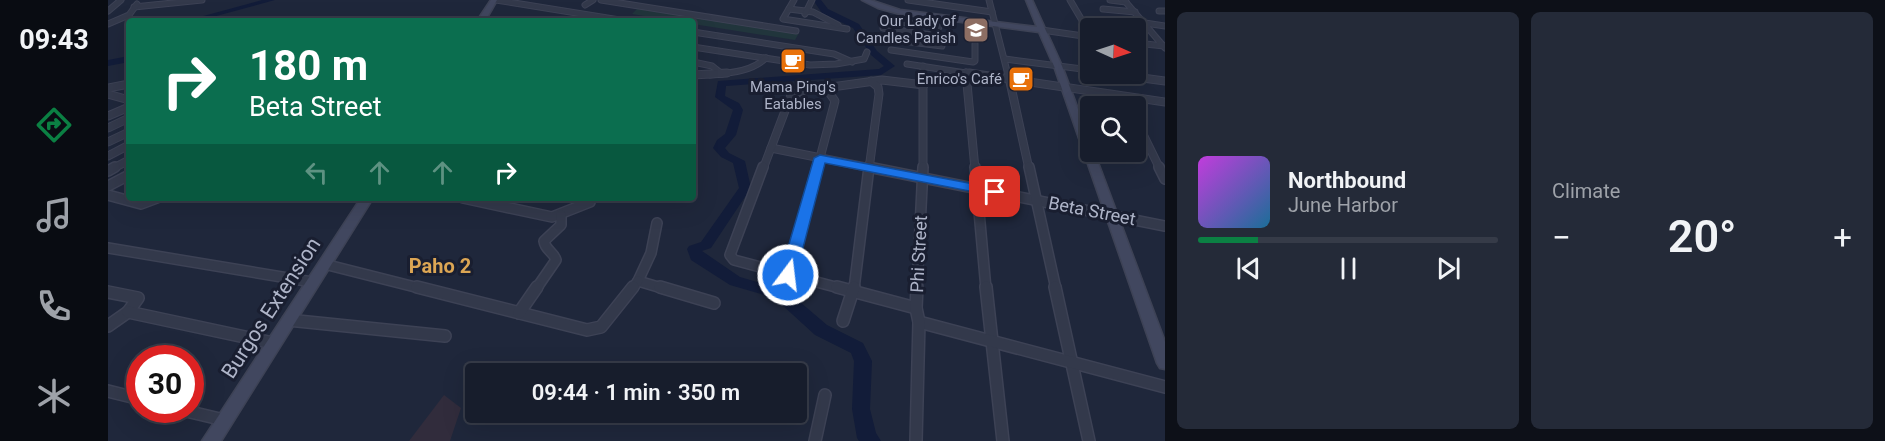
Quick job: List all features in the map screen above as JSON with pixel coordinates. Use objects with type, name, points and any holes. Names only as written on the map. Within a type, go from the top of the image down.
[{"type":"street","points":[[108,3],[119,0]]},
{"type":"street","points":[[108,11],[119,0]]},
{"type":"street","points":[[110,22],[129,15],[141,0]]},
{"type":"street","points":[[156,5],[161,0]]},
{"type":"street","points":[[134,7],[202,0]]},
{"type":"street","points":[[483,18],[495,0],[607,18]]},
{"type":"street","points":[[585,5],[592,0]]},
{"type":"street","points":[[601,0],[796,31]]},
{"type":"street","points":[[794,0],[783,19],[847,29]]},
{"type":"street","points":[[800,21],[812,0]]},
{"type":"street","points":[[865,0],[880,8],[913,14],[1080,34]]},
{"type":"street","points":[[908,0],[992,12]]},
{"type":"street","points":[[986,0],[996,24],[1005,59],[1089,441]]},
{"type":"street","points":[[1029,0],[1058,66],[1165,363]]},
{"type":"street","points":[[1070,0],[1080,18]]},
{"type":"street","points":[[1110,0],[1125,1],[1140,18]]},
{"type":"street","points":[[609,10],[618,3]]},
{"type":"street","points":[[519,18],[518,12],[527,5]]},
{"type":"street","points":[[789,9],[807,11],[837,24],[837,27]]},
{"type":"street","points":[[1103,9],[1135,12]]},
{"type":"street","points":[[910,52],[913,14]]},
{"type":"street","points":[[887,20],[939,27]]},
{"type":"street","points":[[1146,24],[1165,26]]},
{"type":"street","points":[[1146,25],[1164,47]]},
{"type":"street","points":[[883,28],[939,36]]},
{"type":"street","points":[[696,32],[834,54],[853,62]]},
{"type":"street","points":[[887,39],[942,46]]},
{"type":"street","points":[[891,50],[974,62],[975,44]]},
{"type":"street","points":[[1146,44],[1164,47]]},
{"type":"street","points":[[696,47],[819,65],[866,59],[867,52]]},
{"type":"street","points":[[696,75],[722,74],[760,65],[766,58]]},
{"type":"street","points":[[1005,59],[1080,69]]},
{"type":"street","points":[[696,63],[712,66],[722,74]]},
{"type":"street","points":[[908,64],[1123,96]]},
{"type":"street","name":"Phi Street","points":[[916,441],[919,322],[916,308],[923,178],[923,66]]},
{"type":"street","points":[[966,72],[991,340],[1003,441]]},
{"type":"street","points":[[1146,78],[1165,81]]},
{"type":"street","points":[[916,308],[734,261],[730,255],[791,95],[871,81],[889,80],[924,85]]},
{"type":"street","points":[[843,321],[853,293],[879,94],[878,87],[871,81]]},
{"type":"street","points":[[108,88],[126,85]]},
{"type":"street","points":[[788,275],[835,101],[826,88]]},
{"type":"street","points":[[108,94],[126,99]]},
{"type":"street","points":[[1146,99],[1165,102]]},
{"type":"street","points":[[110,114],[126,108]]},
{"type":"street","points":[[108,128],[126,119]]},
{"type":"street","points":[[108,142],[126,133]]},
{"type":"street","points":[[1146,140],[1165,179]]},
{"type":"street","points":[[108,156],[126,147]]},
{"type":"street","name":"Beta Street","points":[[771,148],[1165,226]]},
{"type":"street","points":[[108,171],[126,162]]},
{"type":"street","points":[[108,186],[126,177]]},
{"type":"street","points":[[118,198],[126,194]]},
{"type":"street","points":[[108,195],[126,200]]},
{"type":"street","points":[[131,201],[144,204],[150,201]]},
{"type":"street","name":"Burgos Extension","points":[[211,441],[365,201]]},
{"type":"street","points":[[477,201],[545,216],[561,215],[590,202]]},
{"type":"street","points":[[519,314],[556,260],[543,244],[546,237],[561,225],[561,215]]},
{"type":"street","points":[[324,264],[567,326],[595,330],[606,322],[645,269],[657,223]]},
{"type":"street","points":[[108,248],[312,282]]},
{"type":"street","points":[[638,281],[714,303]]},
{"type":"street","points":[[108,292],[138,298],[128,312],[108,326]]},
{"type":"street","points":[[128,312],[273,343]]},
{"type":"street","points":[[288,320],[445,336]]},
{"type":"street","points":[[919,322],[1070,360],[1165,387]]},
{"type":"street","points":[[108,391],[126,396]]},
{"type":"street","points":[[815,441],[825,395]]},
{"type":"street","points":[[204,415],[224,420]]},
{"type":"shaded area","points":[[637,9],[799,33],[795,40],[696,24],[696,18],[657,18],[632,14]]},
{"type":"shaded area","points":[[444,395],[461,408],[450,441],[409,441]]},
{"type":"waterway","points":[[201,18],[271,0]]},
{"type":"waterway","points":[[817,0],[825,11],[856,26],[874,53],[890,66],[881,72],[721,83],[720,97],[735,105],[738,110],[730,135],[721,142],[719,148],[725,155],[739,161],[745,188],[706,245],[694,249],[696,256],[735,281],[766,290],[787,300],[821,330],[857,348],[863,361],[861,409],[867,438],[871,441]]},
{"type":"waterway","points":[[108,63],[126,60]]},
{"type":"place","name":"Our Lady of Candles Parish","points":[[976,30]]},
{"type":"place","name":"Mama Ping's Eatables","points":[[793,61]]},
{"type":"place","name":"Enrico's Café","points":[[1021,79]]},
{"type":"district","name":"Paho 2","points":[[440,266]]},
{"type":"route","points":[[788,275],[820,158],[995,192]]}]
